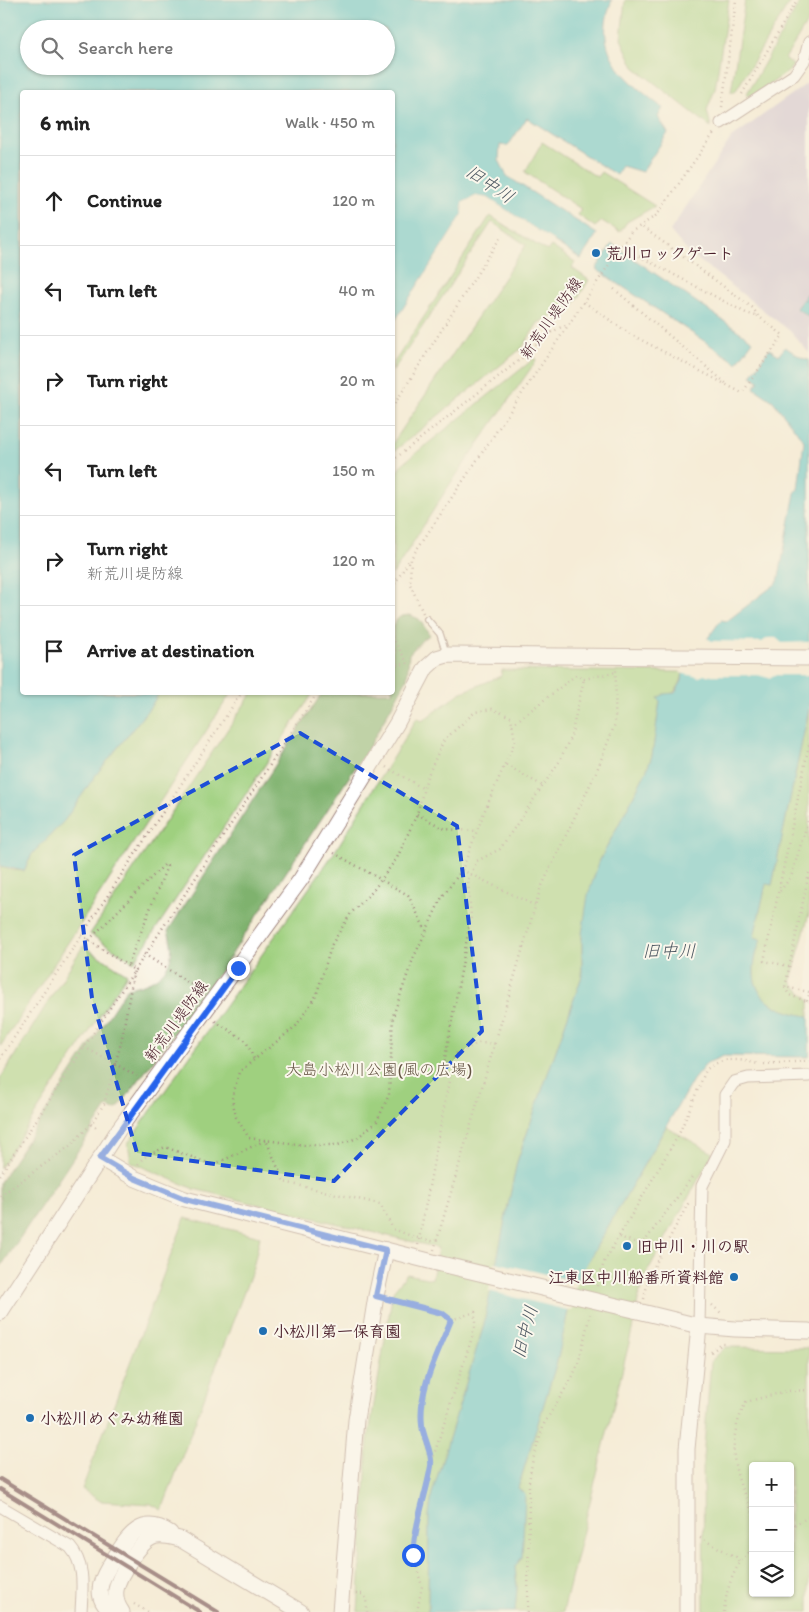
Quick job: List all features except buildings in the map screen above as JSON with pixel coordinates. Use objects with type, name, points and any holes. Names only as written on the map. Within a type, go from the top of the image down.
[{"type":"street","points":[[725,120],[794,75],[804,61],[809,42]]},
{"type":"street","points":[[447,655],[809,658]]},
{"type":"street","name":"新荒川堤防線","points":[[0,1312],[100,1158],[301,880],[375,761],[426,668],[437,658],[447,655]]},
{"type":"street","points":[[687,1612],[687,1449],[699,1326],[702,1186],[725,1140],[725,1095],[734,1082],[748,1078],[809,1076]]},
{"type":"street","points":[[100,1158],[134,1178],[185,1199],[386,1250],[435,1257],[699,1326],[809,1331]]},
{"type":"street","points":[[340,1612],[355,1429],[376,1296],[386,1250]]},
{"type":"street","points":[[0,1506],[70,1546],[77,1555],[81,1566],[81,1612]]},
{"type":"street","points":[[112,1612],[102,1602],[100,1582],[128,1536],[140,1528],[158,1527],[301,1612]]},
{"type":"street","points":[[125,1606],[116,1598],[118,1582],[139,1548],[154,1536],[180,1539]]},
{"type":"lane","points":[[427,619],[440,634],[447,655]]},
{"type":"path","points":[[725,120],[722,96],[736,0]]},
{"type":"path","name":"新荒川堤防線","points":[[395,583],[568,323],[631,232],[657,215],[725,120],[797,0]]},
{"type":"path","points":[[640,226],[753,308],[758,316]]},
{"type":"path","points":[[395,403],[500,238]]},
{"type":"path","points":[[584,302],[630,334],[742,393],[784,334],[758,316],[746,313],[639,256]]},
{"type":"path","points":[[614,289],[731,388]]},
{"type":"path","points":[[395,459],[532,350],[541,338],[568,323]]},
{"type":"path","points":[[410,558],[410,584],[418,606],[427,619]]},
{"type":"path","points":[[395,642],[408,664]]},
{"type":"path","points":[[435,1257],[436,1242],[540,890],[597,770],[615,724],[618,657]]},
{"type":"path","points":[[395,665],[408,664],[413,666]]},
{"type":"path","points":[[512,725],[576,675],[584,678],[616,672]]},
{"type":"path","points":[[452,1065],[444,1063],[471,917],[468,880],[470,874],[477,861],[500,849],[559,762],[571,736],[584,678]]},
{"type":"path","points":[[0,1059],[240,695]]},
{"type":"path","points":[[0,1175],[316,695]]},
{"type":"path","points":[[492,709],[511,717],[515,741],[506,764],[462,870],[442,897],[413,959],[393,1016],[389,1095],[377,1120],[357,1138],[338,1145],[304,1145],[249,1138],[236,1117],[232,1099],[239,1072],[296,1026],[316,996],[332,944],[351,913],[380,881],[397,858],[417,814],[424,789],[444,740],[475,712],[492,709]]},
{"type":"path","points":[[789,966],[764,961],[809,745]]},
{"type":"path","points":[[375,761],[424,789]]},
{"type":"path","points":[[506,764],[543,786]]},
{"type":"path","points":[[417,814],[445,828],[477,831]]},
{"type":"path","points":[[778,893],[791,876],[809,816]]},
{"type":"path","points":[[322,844],[380,881],[408,895],[426,931]]},
{"type":"path","points":[[89,940],[165,864],[167,866],[128,965]]},
{"type":"path","points":[[462,870],[536,906]]},
{"type":"path","points":[[785,987],[809,994],[808,1002],[789,995],[785,987],[809,873]]},
{"type":"path","points":[[81,935],[134,970]]},
{"type":"path","points":[[144,954],[200,990]]},
{"type":"path","points":[[0,1196],[57,1156],[91,1124],[104,1104],[116,1064],[134,970]]},
{"type":"path","points":[[204,1012],[246,1041],[254,1058]]},
{"type":"path","points":[[418,1247],[452,1065],[456,1054],[478,1043],[496,1044]]},
{"type":"path","points":[[84,1047],[137,1076]]},
{"type":"path","points":[[91,1124],[98,1129]]},
{"type":"path","points":[[594,1295],[604,1262],[679,1134]]},
{"type":"path","points":[[135,1167],[143,1158],[165,1147],[213,1165],[266,1140]]},
{"type":"path","points":[[266,1140],[284,1182],[380,1204],[394,1229],[436,1242]]},
{"type":"path","points":[[619,1237],[634,1242],[644,1240],[694,1173]]},
{"type":"path","points":[[638,1311],[649,1276],[691,1198],[702,1186]]},
{"type":"path","points":[[376,1296],[442,1313],[451,1320]]},
{"type":"path","points":[[528,1612],[529,1482],[532,1462],[544,1424],[573,1376],[579,1361],[592,1304]]},
{"type":"path","points":[[417,1612],[422,1586],[413,1555],[414,1535],[431,1464],[474,1328],[475,1312],[451,1320],[426,1382],[422,1402],[422,1426],[431,1464]]},
{"type":"path","points":[[708,1358],[713,1350],[722,1344],[732,1344]]},
{"type":"path","points":[[750,1507],[740,1488],[734,1469],[736,1430],[746,1402],[788,1392],[809,1390]]},
{"type":"path","points":[[794,1525],[809,1517]]},
{"type":"path","points":[[698,1545],[698,1536],[736,1557],[740,1564]]},
{"type":"path","points":[[724,1612],[727,1592],[740,1564],[750,1552]]},
{"type":"path","points":[[341,1593],[362,1594],[366,1598],[367,1612]]},
{"type":"path","points":[[192,1605],[198,1609]]},
{"type":"path","points":[[125,1606],[148,1612]]},
{"type":"highlighted area","points":[[300,733],[457,826],[482,1031],[334,1181],[137,1153],[92,998],[74,855]]},
{"type":"shaded area","points":[[809,82],[809,353],[790,331],[687,251],[670,231],[731,138]]},
{"type":"green space","points":[[625,0],[729,0],[715,89],[707,110],[711,127],[634,67],[621,39]]},
{"type":"green space","points":[[745,0],[791,0],[735,92],[731,92]]},
{"type":"green space","points":[[801,0],[809,0],[809,19],[785,59],[793,65],[789,71],[754,95],[746,95]]},
{"type":"green space","points":[[542,142],[597,177],[601,172],[655,206],[627,222],[620,232],[602,221],[595,227],[578,215],[581,209],[525,172]]},
{"type":"green space","points":[[490,216],[547,251],[551,246],[575,262],[572,268],[589,280],[574,304],[538,323],[522,348],[395,450],[395,440],[526,245],[492,222],[395,368],[395,361]]},
{"type":"green space","points":[[535,358],[536,361],[448,487],[395,571],[395,475],[401,465]]},
{"type":"green space","points":[[410,615],[419,619],[430,635],[423,639],[409,654],[407,679],[369,747],[220,972],[118,1108],[114,1110],[107,1107],[0,1268],[0,1182],[127,988],[139,986],[158,977],[169,963],[171,943],[168,931],[321,695],[395,695],[395,623],[403,616]]},
{"type":"green space","name":"大島小松川公園(風の広場)","points":[[502,670],[683,672],[681,682],[676,690],[660,701],[652,756],[646,772],[599,862],[582,934],[582,976],[517,1162],[483,1328],[432,1494],[429,1516],[428,1612],[358,1612],[368,1440],[393,1291],[407,1274],[432,1279],[438,1248],[194,1189],[131,1162],[128,1143],[334,853],[417,718],[422,721],[460,693],[501,676]]},
{"type":"green space","points":[[158,695],[230,695],[0,1047],[0,866],[11,870],[24,871],[32,854],[64,821],[95,776]]},
{"type":"green space","points":[[251,695],[312,695],[134,962],[90,934]]},
{"type":"green space","points":[[809,709],[809,914],[791,980],[793,985],[809,999],[809,1016],[780,1009],[764,998],[755,981],[755,958],[760,939],[754,937],[766,883],[772,885]]},
{"type":"green space","points":[[83,946],[127,974],[0,1168],[0,1079]]},
{"type":"green space","points":[[666,1127],[713,1153],[646,1274],[640,1291],[631,1335],[563,1612],[515,1612],[517,1588],[515,1567],[522,1557],[525,1495],[518,1488],[558,1358],[573,1287]]},
{"type":"green space","points":[[185,1218],[260,1237],[253,1268],[162,1510],[151,1504],[100,1501],[82,1489]]},
{"type":"green space","points":[[726,1347],[809,1348],[809,1612],[704,1612],[703,1458],[711,1361]]},
{"type":"water","points":[[0,0],[612,0],[607,19],[606,35],[609,50],[615,63],[625,75],[663,108],[658,117],[668,133],[642,172],[622,166],[616,175],[527,118],[508,146],[500,145],[499,160],[507,176],[597,234],[581,259],[488,198],[476,196],[462,203],[463,214],[395,321],[395,90],[20,90],[20,695],[158,695],[95,776],[64,821],[32,854],[24,871],[0,866]]},
{"type":"water","points":[[612,244],[753,341],[737,363],[596,269]]},
{"type":"water","points":[[808,291],[809,317],[796,308],[803,299],[806,300],[804,297]]},
{"type":"water","name":"旧中川","points":[[785,347],[802,358],[809,360],[809,708],[772,885],[766,884],[754,937],[761,939],[755,957],[754,969],[758,989],[771,1003],[789,1012],[809,1016],[809,1057],[723,1056],[707,1063],[693,1080],[573,1287],[558,1358],[518,1488],[525,1495],[522,1557],[515,1567],[517,1588],[515,1612],[428,1612],[429,1516],[432,1494],[483,1328],[517,1162],[582,976],[582,934],[588,895],[599,862],[646,772],[652,756],[660,701],[658,698],[664,694],[675,693],[682,681],[683,672],[721,620],[727,621],[778,582],[795,493],[798,489],[804,441],[773,401],[754,388],[759,381],[751,376],[769,349],[779,355]]},
{"type":"pier","points":[[476,196],[488,198],[554,241],[553,243],[487,200],[476,199],[466,203],[465,216],[422,285],[395,323],[463,214],[462,203]]},
{"type":"pier","points":[[705,637],[712,641],[762,642],[768,638],[776,638],[782,643],[809,642],[809,675],[774,675],[769,678],[758,675],[704,675],[699,677],[680,673]]},
{"type":"pier","points":[[495,1262],[579,1282],[575,1288],[572,1311],[489,1291]]},
{"type":"railway","points":[[0,1479],[218,1612]]},
{"type":"railway","points":[[0,1489],[200,1612]]},
{"type":"place","name":"荒川ロックゲート","points":[[596,253]]},
{"type":"place","name":"旧中川・川の駅","points":[[627,1246]]},
{"type":"place","name":"江東区中川船番所資料館","points":[[734,1277]]},
{"type":"place","name":"小松川第一保育園","points":[[263,1331]]},
{"type":"place","name":"小松川めぐみ幼稚園","points":[[30,1418]]},
{"type":"route","points":[[238,968],[119,1129],[100,1158],[134,1178],[185,1199],[386,1250],[376,1296],[442,1313],[451,1320],[426,1382],[422,1402],[422,1426],[431,1464],[422,1509],[414,1535],[413,1555]]}]
